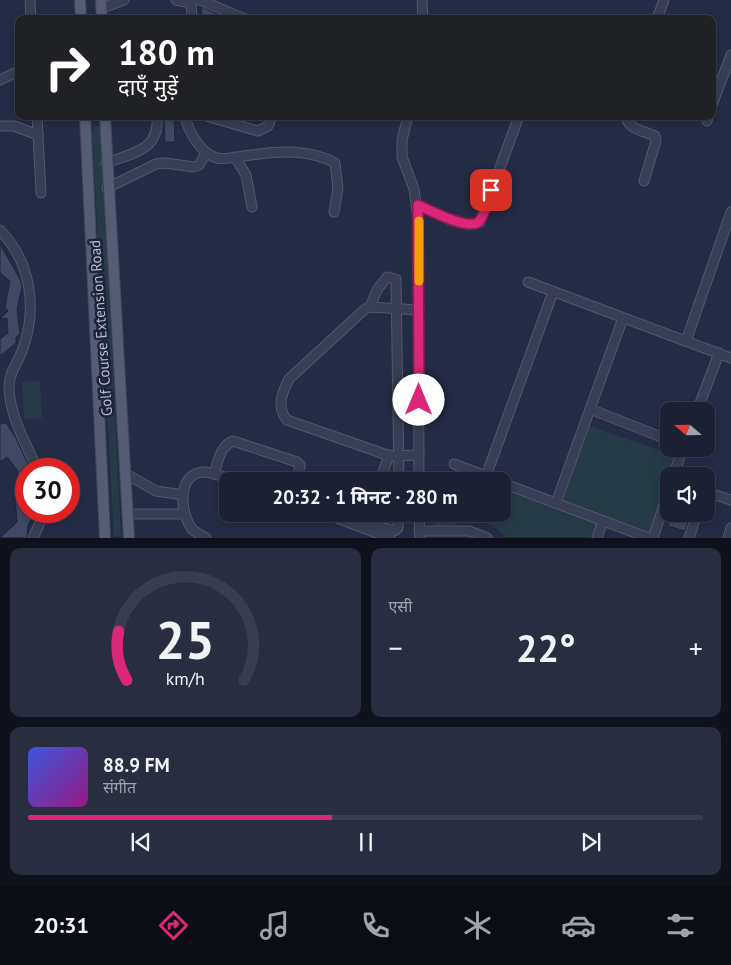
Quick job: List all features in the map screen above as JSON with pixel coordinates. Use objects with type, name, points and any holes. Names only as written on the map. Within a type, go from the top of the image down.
[{"type":"main road","points":[[80,0],[81,15]]},
{"type":"main road","name":"Golf Course Extension Road","points":[[85,120],[105,538]]},
{"type":"main road","name":"Golf Course Extension Road","points":[[104,120],[129,538]]},
{"type":"street","points":[[30,0],[31,15]]},
{"type":"street","points":[[102,9],[124,0]]},
{"type":"street","points":[[176,0],[194,1],[234,15]]},
{"type":"street","points":[[422,0],[423,15]]},
{"type":"street","points":[[658,15],[664,0]]},
{"type":"street","points":[[192,15],[194,1]]},
{"type":"street","points":[[716,94],[731,54]]},
{"type":"street","points":[[0,80],[15,73]]},
{"type":"street","points":[[37,120],[41,193]]},
{"type":"street","points":[[106,163],[148,146],[154,139],[158,127],[157,120]]},
{"type":"street","points":[[186,120],[186,124],[206,153],[215,158],[265,153],[303,152],[335,163],[338,188],[334,212]]},
{"type":"street","points":[[220,120],[258,131],[268,126],[270,120]]},
{"type":"street","points":[[407,120],[402,140],[402,157],[418,205],[419,472]]},
{"type":"street","points":[[418,205],[463,224],[474,225],[480,222],[518,120]]},
{"type":"street","points":[[626,120],[631,126],[654,136],[656,141],[644,181]]},
{"type":"street","points":[[0,126],[14,126],[38,135]]},
{"type":"street","points":[[107,188],[156,164],[165,163],[194,167],[199,164],[206,153]]},
{"type":"street","points":[[235,157],[246,175],[252,207]]},
{"type":"street","points":[[686,341],[731,212]]},
{"type":"street","points":[[0,230],[18,254],[24,266],[29,290],[30,311],[26,337],[4,385],[11,409],[32,458]]},
{"type":"street","points":[[399,472],[399,456],[398,308],[397,281],[396,278],[388,277],[377,290],[370,307],[289,379],[281,394],[282,414],[286,420],[388,455],[399,456],[419,455]]},
{"type":"street","points":[[528,282],[731,358]]},
{"type":"street","points":[[487,472],[554,292]]},
{"type":"street","points":[[370,307],[419,310]]},
{"type":"street","points":[[556,503],[623,318]]},
{"type":"street","points":[[700,402],[719,353]]},
{"type":"street","points":[[590,409],[660,436]]},
{"type":"street","points":[[214,474],[221,453],[227,444],[233,441],[297,462],[300,465],[299,472]]},
{"type":"street","points":[[383,472],[388,455]]},
{"type":"street","points":[[454,464],[475,472]]},
{"type":"street","points":[[206,538],[192,530],[185,514],[183,495],[185,483],[203,472],[219,476]]},
{"type":"street","points":[[126,474],[156,491],[183,495]]},
{"type":"street","points":[[511,486],[651,538],[660,514]]},
{"type":"street","points":[[715,495],[731,500]]},
{"type":"street","points":[[128,514],[185,514]]},
{"type":"street","points":[[597,538],[603,521]]},
{"type":"street","points":[[346,522],[390,538]]},
{"type":"street","points":[[367,522],[394,531],[398,528],[399,522]]},
{"type":"street","points":[[689,538],[694,522]]},
{"type":"street","points":[[33,538],[40,523]]},
{"type":"street","points":[[728,538],[731,528]]},
{"type":"street","points":[[419,534],[468,534],[487,538]]},
{"type":"shaded area","points":[[94,125],[99,126],[101,132],[121,537],[114,537],[92,132]]},
{"type":"shaded area","points":[[40,381],[42,418],[24,419],[22,382]]},
{"type":"shaded area","points":[[589,426],[660,450],[660,458],[676,458],[673,467],[660,467],[660,506],[651,532],[563,501]]},
{"type":"shaded area","points":[[511,489],[599,520],[592,537],[505,537],[490,524],[483,522],[511,522]]},
{"type":"shaded area","points":[[435,522],[461,522],[454,524],[446,530],[432,528]]},
{"type":"building","points":[[202,7],[219,15],[201,15]]},
{"type":"building","points":[[164,120],[174,120],[175,142],[165,142]]},
{"type":"building","points":[[0,244],[20,279],[22,287],[17,309],[20,334],[16,337],[16,343],[0,356],[0,339],[8,333],[7,318],[0,319],[8,311],[5,307],[10,281],[0,273]]},
{"type":"building","points":[[6,423],[16,438],[25,458],[15,458],[15,467],[7,457],[0,462],[0,424]]},
{"type":"building","points":[[669,522],[688,522],[685,531],[668,526]]},
{"type":"building","points":[[16,523],[29,523],[27,538],[0,538]]},
{"type":"slow traffic","points":[[419,221],[419,281]]},
{"type":"route","points":[[419,400],[418,205],[463,224],[474,225],[480,222],[491,190]]}]
